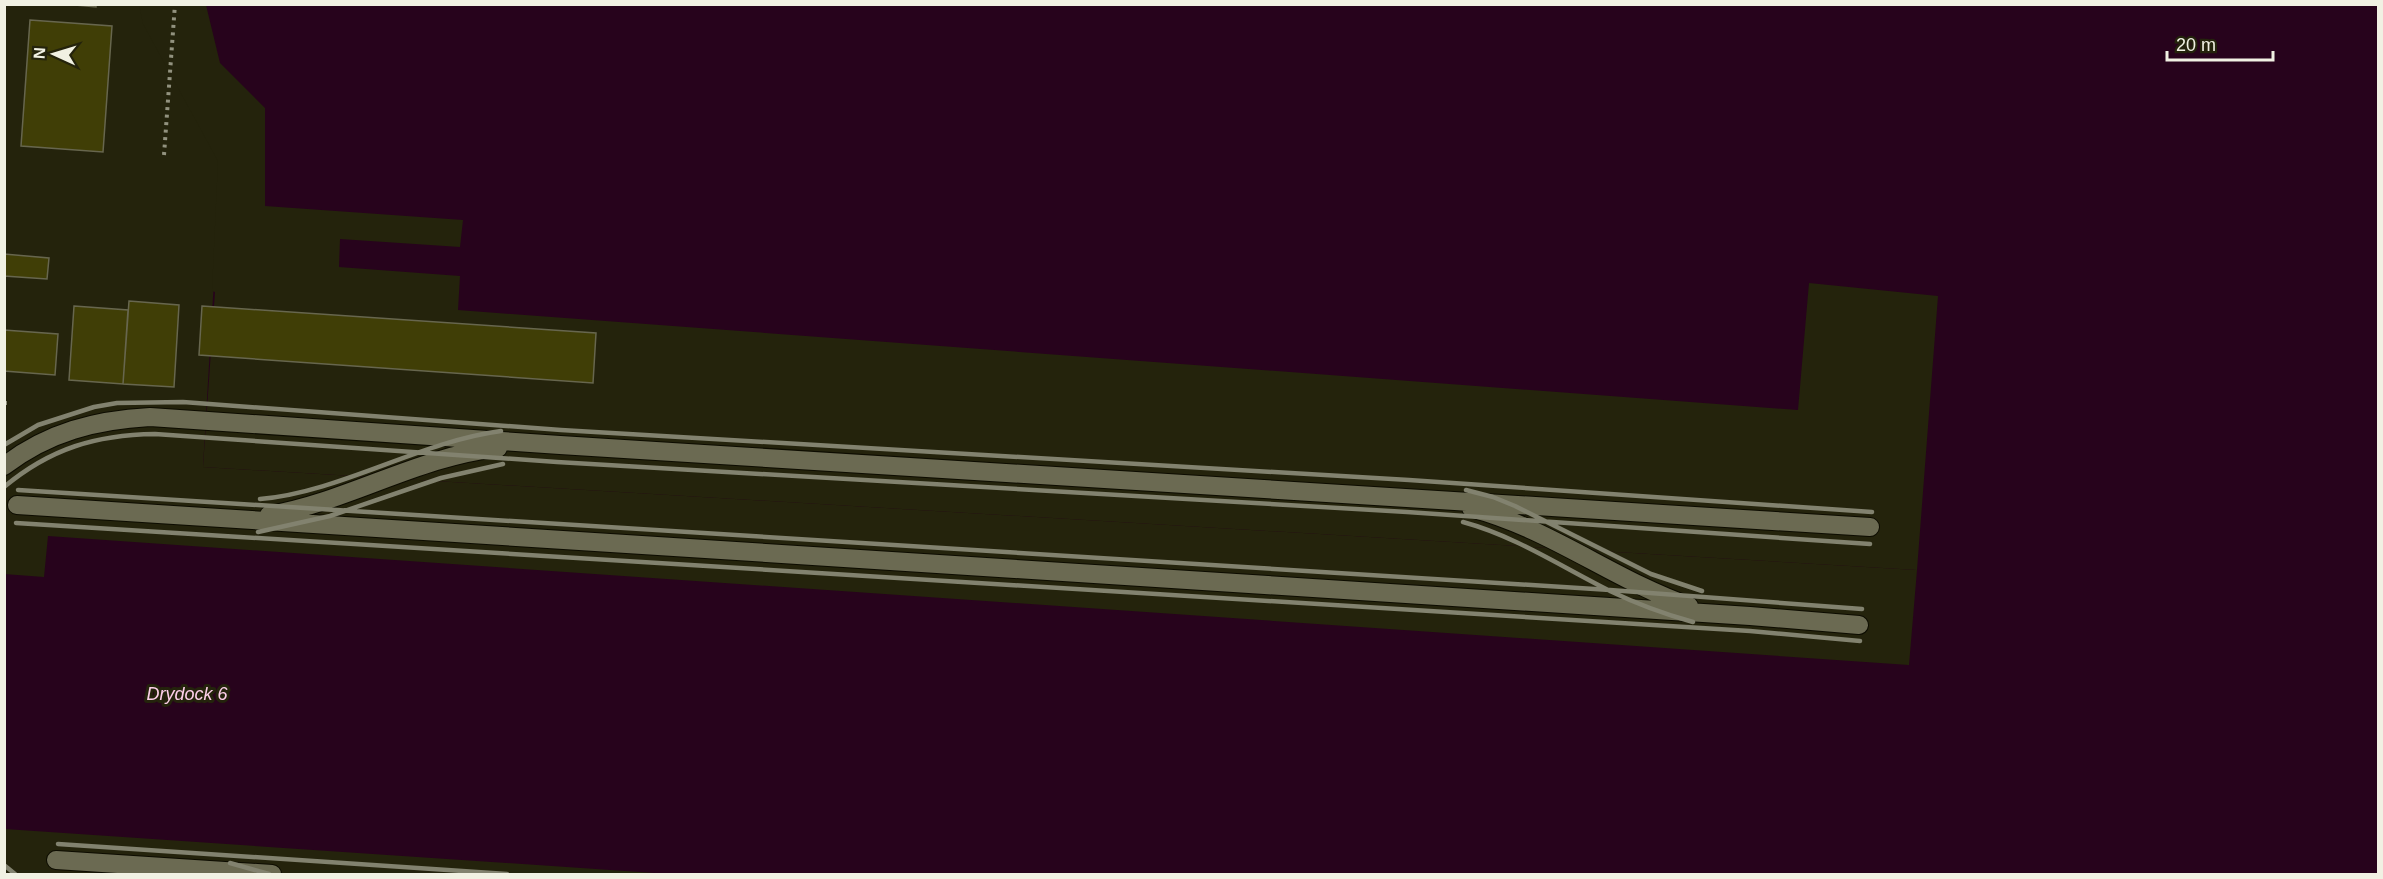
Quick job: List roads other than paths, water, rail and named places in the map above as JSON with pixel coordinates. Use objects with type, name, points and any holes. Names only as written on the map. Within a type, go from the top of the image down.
[{"type":"lane","points":[[4,466],[38,443],[59,433],[100,422],[150,417],[1870,527]]},
{"type":"lane","points":[[195,517],[242,518],[290,512],[440,461],[485,449],[560,445]]},
{"type":"lane","points":[[1410,498],[1446,502],[1479,510],[1512,523],[1655,593],[1689,607],[1750,616]]},
{"type":"lane","points":[[17,505],[1750,616],[1859,625]]},
{"type":"lane","points":[[56,860],[272,874]]},
{"type":"lane","points":[[173,868],[212,874]]},
{"type":"water","name":"Drydock 6","points":[[142,5],[2378,5],[2378,874],[669,874],[5,829],[4,574],[44,577],[48,536],[1909,665],[1917,570],[203,467],[221,161]]},
{"type":"railway","points":[[4,445],[38,425],[94,407],[117,403],[183,402],[561,430],[1409,480],[1872,512]]},
{"type":"railway","points":[[260,499],[290,495],[320,487],[440,445],[501,431]]},
{"type":"railway","points":[[4,487],[39,462],[75,446],[113,437],[155,434],[557,462],[1407,512],[1870,544]]},
{"type":"railway","points":[[258,532],[330,516],[441,478],[503,464]]},
{"type":"railway","points":[[18,490],[1610,590],[1862,609]]},
{"type":"railway","points":[[1466,490],[1515,506],[1651,574],[1702,591]]},
{"type":"railway","points":[[1463,522],[1501,535],[1630,600],[1693,622]]},
{"type":"railway","points":[[16,523],[1750,631],[1860,641]]},
{"type":"railway","points":[[58,844],[507,874]]},
{"type":"railway","points":[[230,863],[269,874]]},
{"type":"railway","points":[[4,865],[15,874]]}]
